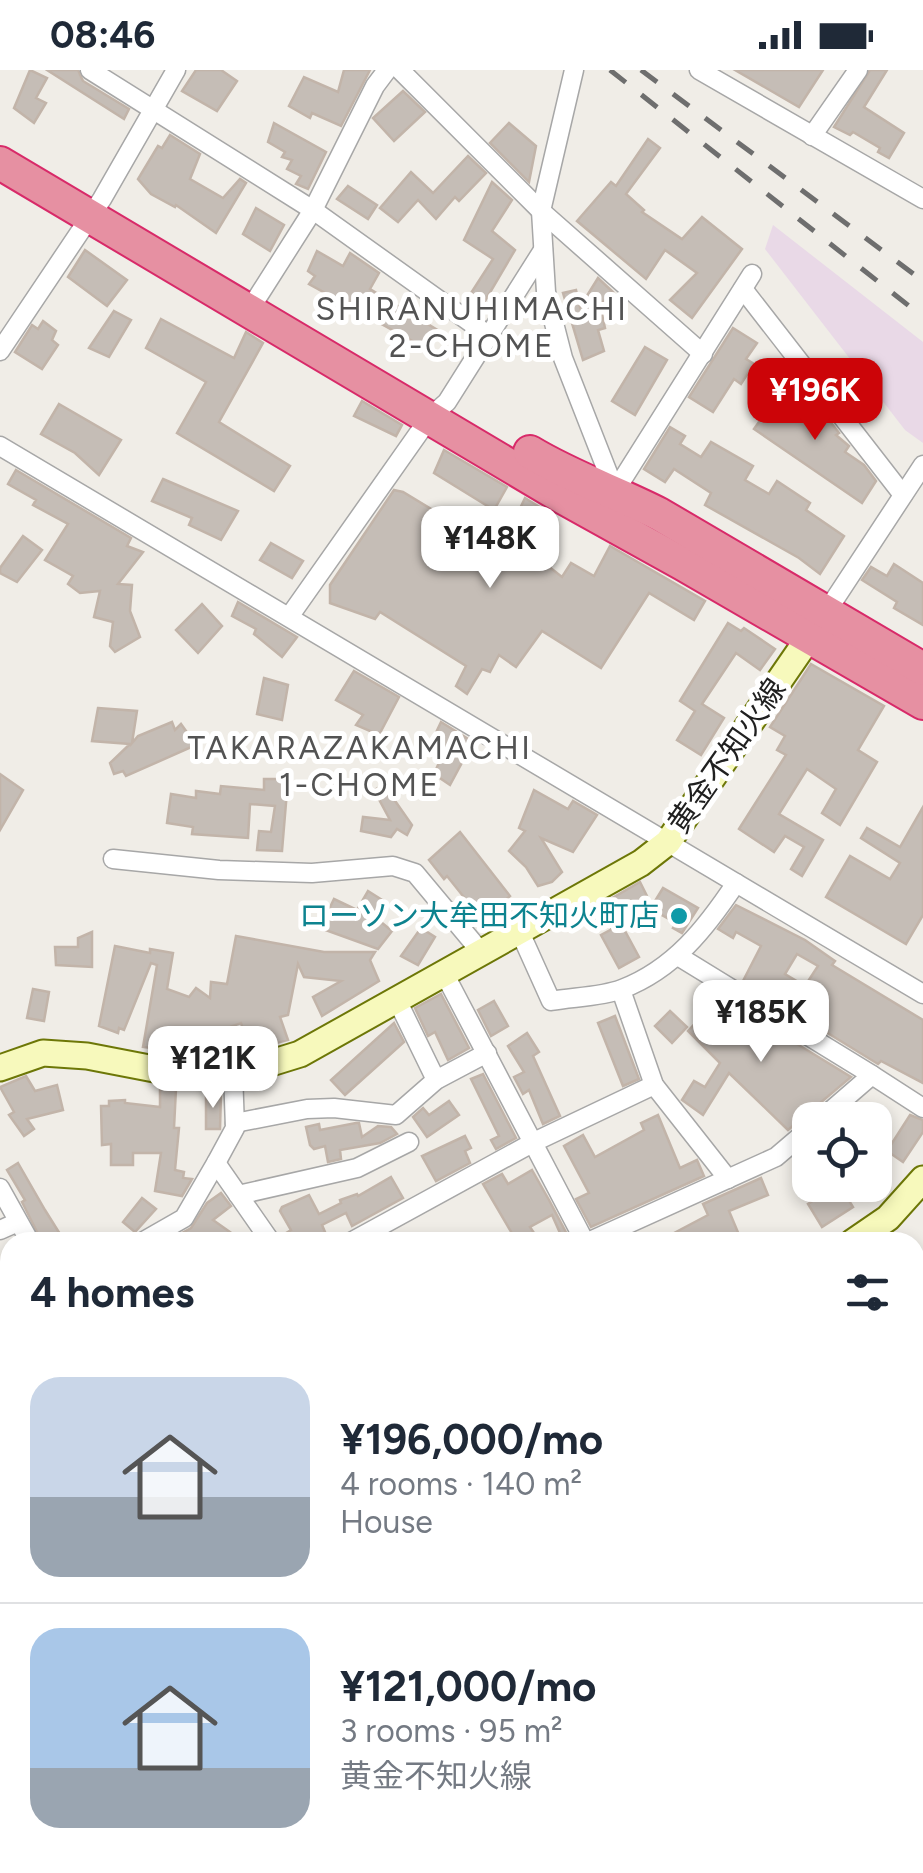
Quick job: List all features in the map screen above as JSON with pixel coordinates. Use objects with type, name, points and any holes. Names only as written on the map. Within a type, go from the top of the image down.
[{"type":"highway","points":[[0,140],[96,208]]},
{"type":"highway","points":[[0,163],[96,208],[438,410],[564,472],[608,505],[819,624],[923,669]]},
{"type":"highway","points":[[819,624],[923,704]]},
{"type":"main road","name":"黄金不知火線","points":[[0,1068],[43,1053],[86,1056],[174,1073],[234,1072],[300,1054],[641,862],[668,842],[819,624]]},
{"type":"main road","points":[[868,1232],[888,1218],[923,1179]]},
{"type":"street","points":[[90,70],[314,210],[488,335]]},
{"type":"street","points":[[0,350],[96,208],[176,70]]},
{"type":"street","points":[[256,301],[314,210],[362,110],[386,70]]},
{"type":"street","points":[[400,70],[542,212],[704,354]]},
{"type":"street","points":[[699,70],[923,199]]},
{"type":"street","points":[[812,136],[858,70]]},
{"type":"street","points":[[572,71],[542,212],[546,292],[608,505]]},
{"type":"street","points":[[289,617],[438,410],[543,250]]},
{"type":"street","points":[[608,505],[747,282],[904,494]]},
{"type":"street","points":[[0,446],[923,994]]},
{"type":"street","points":[[819,624],[923,465]]},
{"type":"street","points":[[113,858],[219,870],[312,873],[393,866],[415,873],[481,952]]},
{"type":"street","points":[[519,930],[551,1001],[621,990],[678,956],[706,928],[736,883]]},
{"type":"street","points":[[678,956],[923,1108]]},
{"type":"street","points":[[444,973],[582,1232]]},
{"type":"street","points":[[621,990],[654,1085],[728,1179]]},
{"type":"street","points":[[397,1000],[436,1080]]},
{"type":"street","points":[[235,1123],[308,1109],[396,1115],[436,1080],[487,1053]]},
{"type":"street","points":[[160,1232],[184,1218],[235,1123],[234,1072]]},
{"type":"street","points":[[841,1102],[872,1076]]},
{"type":"street","points":[[369,1232],[534,1142],[654,1085]]},
{"type":"street","points":[[238,1195],[356,1168],[410,1142]]},
{"type":"street","points":[[609,1232],[776,1158],[792,1144]]},
{"type":"street","points":[[216,1163],[264,1232]]},
{"type":"street","points":[[0,1188],[24,1232]]},
{"type":"street","points":[[0,1230],[18,1222]]},
{"type":"shaded area","points":[[773,225],[923,342],[923,443],[905,430],[765,249]]},
{"type":"building","points":[[30,70],[47,78],[36,98],[46,103],[34,123],[14,108]]},
{"type":"building","points":[[47,70],[78,70],[83,81],[129,109],[124,119]]},
{"type":"building","points":[[196,70],[221,70],[237,81],[217,111],[182,91]]},
{"type":"building","points":[[344,70],[370,70],[341,126],[312,113],[310,118],[289,106],[304,77],[338,92]]},
{"type":"building","points":[[735,70],[823,70],[799,107]]},
{"type":"building","points":[[870,70],[887,70],[864,107],[904,133],[889,158],[853,132],[850,135],[834,127]]},
{"type":"building","points":[[403,91],[425,112],[394,141],[373,118]]},
{"type":"building","points":[[274,123],[326,152],[308,189],[296,184],[301,176],[287,169],[292,160],[282,157],[285,152],[268,142]]},
{"type":"building","points":[[509,123],[536,146],[529,182],[490,143]]},
{"type":"building","points":[[170,135],[200,154],[190,179],[223,198],[240,179],[246,183],[216,233],[176,205],[151,194],[138,179],[158,146],[162,148]]},
{"type":"building","points":[[648,139],[660,148],[626,194],[642,212],[682,239],[702,217],[742,249],[692,318],[670,300],[697,273],[665,250],[646,279],[577,221],[611,182],[616,186]]},
{"type":"building","points":[[468,156],[486,173],[459,201],[455,197],[436,219],[418,200],[398,222],[380,208],[411,172],[433,193]]},
{"type":"building","points":[[492,182],[512,200],[492,231],[515,250],[485,301],[471,293],[493,259],[464,240]]},
{"type":"building","points":[[348,186],[377,205],[368,219],[337,199]]},
{"type":"building","points":[[256,208],[284,225],[270,251],[243,234]]},
{"type":"building","points":[[85,250],[127,280],[107,306],[68,277]]},
{"type":"building","points":[[317,251],[343,266],[350,253],[379,273],[370,289],[439,331],[427,349],[309,284],[315,276],[308,271]]},
{"type":"building","points":[[598,278],[613,292],[600,305],[605,328],[598,330],[604,351],[583,360],[563,293],[576,290],[580,307]]},
{"type":"building","points":[[114,311],[131,320],[109,357],[89,348]]},
{"type":"building","points":[[161,319],[234,358],[246,332],[263,343],[219,422],[290,466],[274,491],[177,433],[206,382],[146,348]]},
{"type":"building","points":[[43,321],[56,331],[52,340],[58,345],[42,369],[15,352],[32,325],[38,329]]},
{"type":"building","points":[[733,328],[757,343],[746,359],[754,364],[741,384],[734,379],[713,412],[689,397]]},
{"type":"building","points":[[645,347],[667,360],[635,415],[612,401]]},
{"type":"building","points":[[806,391],[839,433],[836,435],[849,446],[845,452],[864,465],[876,481],[862,503],[754,429],[779,394],[792,403]]},
{"type":"building","points":[[362,401],[402,425],[396,436],[354,416]]},
{"type":"building","points":[[59,404],[121,440],[99,475],[75,453],[41,434]]},
{"type":"building","points":[[670,427],[685,436],[680,444],[701,457],[711,442],[753,466],[745,480],[769,494],[777,481],[810,503],[806,510],[844,536],[820,574],[705,505],[711,493],[674,469],[665,482],[644,469]]},
{"type":"building","points":[[444,450],[507,487],[494,510],[434,473]]},
{"type":"building","points":[[16,470],[131,538],[127,546],[143,552],[118,584],[132,585],[130,611],[140,637],[115,652],[110,646],[113,622],[94,617],[100,591],[80,593],[68,584],[73,576],[45,560],[68,524],[33,505],[36,500],[8,484]]},
{"type":"building","points":[[163,479],[238,511],[221,540],[189,525],[192,518],[152,501]]},
{"type":"building","points":[[394,490],[519,562],[529,551],[562,577],[571,563],[594,576],[610,546],[705,601],[694,620],[649,593],[601,668],[542,631],[516,667],[499,655],[490,672],[482,669],[467,694],[456,686],[466,666],[380,612],[375,619],[330,603],[330,585]]},
{"type":"building","points":[[525,498],[546,511],[534,533],[515,519]]},
{"type":"building","points":[[23,536],[42,550],[17,582],[0,573],[0,568]]},
{"type":"building","points":[[271,543],[303,561],[292,578],[260,560]]},
{"type":"building","points":[[894,564],[923,583],[923,625],[894,608],[897,602],[862,580],[871,567],[887,576]]},
{"type":"building","points":[[238,602],[297,637],[282,657],[254,634],[256,629],[232,616]]},
{"type":"building","points":[[202,604],[222,626],[198,653],[176,630]]},
{"type":"building","points":[[728,623],[741,631],[744,628],[775,649],[760,670],[736,653],[702,704],[724,718],[701,755],[677,740],[695,711],[680,701]]},
{"type":"building","points":[[811,664],[884,706],[858,750],[877,762],[840,825],[822,813],[836,789],[807,769],[779,814],[823,840],[802,876],[791,869],[804,847],[785,836],[774,852],[739,829],[786,755],[777,750],[785,736],[770,727]]},
{"type":"building","points":[[354,671],[399,697],[379,735],[356,725],[363,715],[336,700]]},
{"type":"building","points":[[264,678],[288,685],[282,720],[257,714]]},
{"type":"building","points":[[98,708],[137,711],[132,743],[138,736],[172,722],[175,730],[181,724],[196,745],[126,776],[123,771],[114,774],[110,763],[130,744],[92,741]]},
{"type":"building","points":[[441,722],[473,742],[450,785],[434,774],[445,749],[432,741]]},
{"type":"building","points":[[0,774],[23,790],[0,830]]},
{"type":"building","points":[[264,779],[288,779],[282,851],[257,850],[259,831],[271,832],[275,806],[250,804],[248,838],[192,834],[193,827],[167,823],[171,794],[196,798],[196,791],[220,794],[221,786],[264,790]]},
{"type":"building","points":[[384,785],[412,825],[407,835],[397,829],[391,837],[361,831],[363,817],[390,820],[374,790]]},
{"type":"building","points":[[534,790],[568,809],[573,801],[597,815],[573,852],[541,838],[562,872],[552,882],[538,886],[509,851],[525,831],[519,828]]},
{"type":"building","points":[[923,807],[923,915],[906,944],[826,897],[850,856],[890,879],[900,863],[861,838],[867,828],[900,847]]},
{"type":"building","points":[[460,832],[510,896],[483,921],[429,860]]},
{"type":"building","points":[[640,882],[652,906],[663,888],[698,908],[682,933],[673,928],[676,923],[640,903],[618,918],[639,957],[619,968],[601,935],[612,929],[597,907]]},
{"type":"building","points":[[368,891],[387,903],[376,918],[392,931],[378,949],[320,928],[334,899],[357,910]]},
{"type":"building","points":[[736,905],[805,940],[835,961],[832,965],[923,1020],[923,1083],[881,1061],[878,1064],[743,981],[761,946],[736,932],[733,938],[718,929]],"holes":[[[797,954],[818,966],[805,986],[785,974]]]},
{"type":"building","points":[[421,928],[435,937],[418,965],[401,956]]},
{"type":"building","points":[[92,932],[92,967],[56,965],[55,947],[78,947],[78,938]]},
{"type":"building","points":[[236,936],[324,952],[375,952],[370,960],[379,981],[322,1016],[313,997],[341,981],[304,977],[298,964],[288,1015],[280,1017],[288,1040],[250,1050],[241,1023],[216,1032],[222,1045],[200,1054],[143,1047],[157,965],[151,963],[124,1030],[119,1028],[118,1033],[99,1026],[115,946],[173,953],[167,989],[189,997],[196,988],[210,998],[211,982],[227,984]]},
{"type":"building","points":[[33,989],[49,992],[44,1021],[27,1018]]},
{"type":"building","points":[[441,994],[469,1048],[448,1060],[435,1032],[428,1036],[415,1008]]},
{"type":"building","points":[[720,997],[851,1077],[821,1102],[792,1102],[792,1127],[788,1130],[729,1073],[703,1115],[682,1100],[694,1081],[705,1087],[720,1063],[688,1031]]},
{"type":"building","points":[[494,1001],[508,1026],[491,1036],[478,1010]]},
{"type":"building","points":[[670,1011],[687,1027],[672,1043],[655,1026]]},
{"type":"building","points":[[615,1016],[639,1079],[623,1086],[598,1023]]},
{"type":"building","points":[[394,1023],[404,1042],[345,1095],[331,1080]]},
{"type":"building","points":[[527,1033],[539,1052],[533,1056],[560,1116],[543,1124],[529,1090],[523,1094],[514,1077],[524,1072],[508,1046]]},
{"type":"building","points":[[483,1074],[516,1138],[496,1149],[491,1140],[499,1136],[471,1079]]},
{"type":"building","points":[[26,1076],[35,1091],[57,1085],[63,1110],[27,1119],[34,1129],[24,1136],[9,1115],[14,1112],[0,1087]]},
{"type":"building","points":[[160,1088],[176,1089],[174,1128],[179,1128],[175,1170],[184,1172],[183,1178],[192,1179],[182,1196],[155,1191],[161,1153],[133,1153],[133,1165],[111,1165],[111,1144],[102,1145],[101,1106],[125,1100],[160,1107]]},
{"type":"building","points":[[206,1094],[221,1094],[220,1129],[206,1129]]},
{"type":"building","points":[[449,1101],[459,1115],[427,1137],[413,1117],[423,1108],[429,1115]]},
{"type":"building","points":[[658,1115],[680,1168],[697,1160],[704,1176],[591,1227],[576,1199],[589,1193],[564,1146],[583,1135],[595,1157],[644,1130],[641,1123]]},
{"type":"building","points":[[910,1115],[923,1120],[923,1132],[903,1162],[892,1154],[892,1143]]},
{"type":"building","points":[[359,1123],[362,1137],[378,1126],[391,1127],[397,1134],[380,1143],[340,1150],[341,1159],[328,1162],[325,1146],[314,1149],[310,1145],[306,1127],[319,1124],[320,1130]]},
{"type":"building","points":[[465,1136],[471,1148],[465,1151],[470,1163],[436,1181],[422,1156]]},
{"type":"building","points":[[18,1163],[59,1232],[37,1232],[22,1202],[25,1200],[7,1170]]},
{"type":"building","points":[[532,1170],[566,1232],[560,1232],[552,1215],[530,1227],[533,1232],[511,1232],[483,1184],[502,1174],[508,1184]]},
{"type":"building","points":[[391,1177],[403,1198],[352,1226],[346,1213],[322,1225],[325,1232],[288,1232],[291,1230],[280,1211],[309,1195],[319,1214],[341,1203],[340,1200],[358,1196]]},
{"type":"building","points":[[761,1178],[768,1195],[729,1211],[738,1232],[676,1232],[708,1215],[703,1204]]},
{"type":"building","points":[[221,1193],[231,1206],[213,1220],[230,1232],[184,1232],[191,1228],[207,1203]]},
{"type":"building","points":[[142,1198],[156,1209],[135,1232],[123,1222]]},
{"type":"building","points":[[850,1202],[853,1207],[822,1227],[808,1204]]},
{"type":"railway","points":[[610,70],[923,317]]},
{"type":"railway","points":[[641,70],[923,281]]},
{"type":"place","name":"ローソン大牟田不知火町店","points":[[679,916]]},
{"type":"district","name":"SHIRANUHIMACHI 2-CHOME","points":[[472,328]]},
{"type":"district","name":"TAKARAZAKAMACHI 1-CHOME","points":[[360,766]]}]
